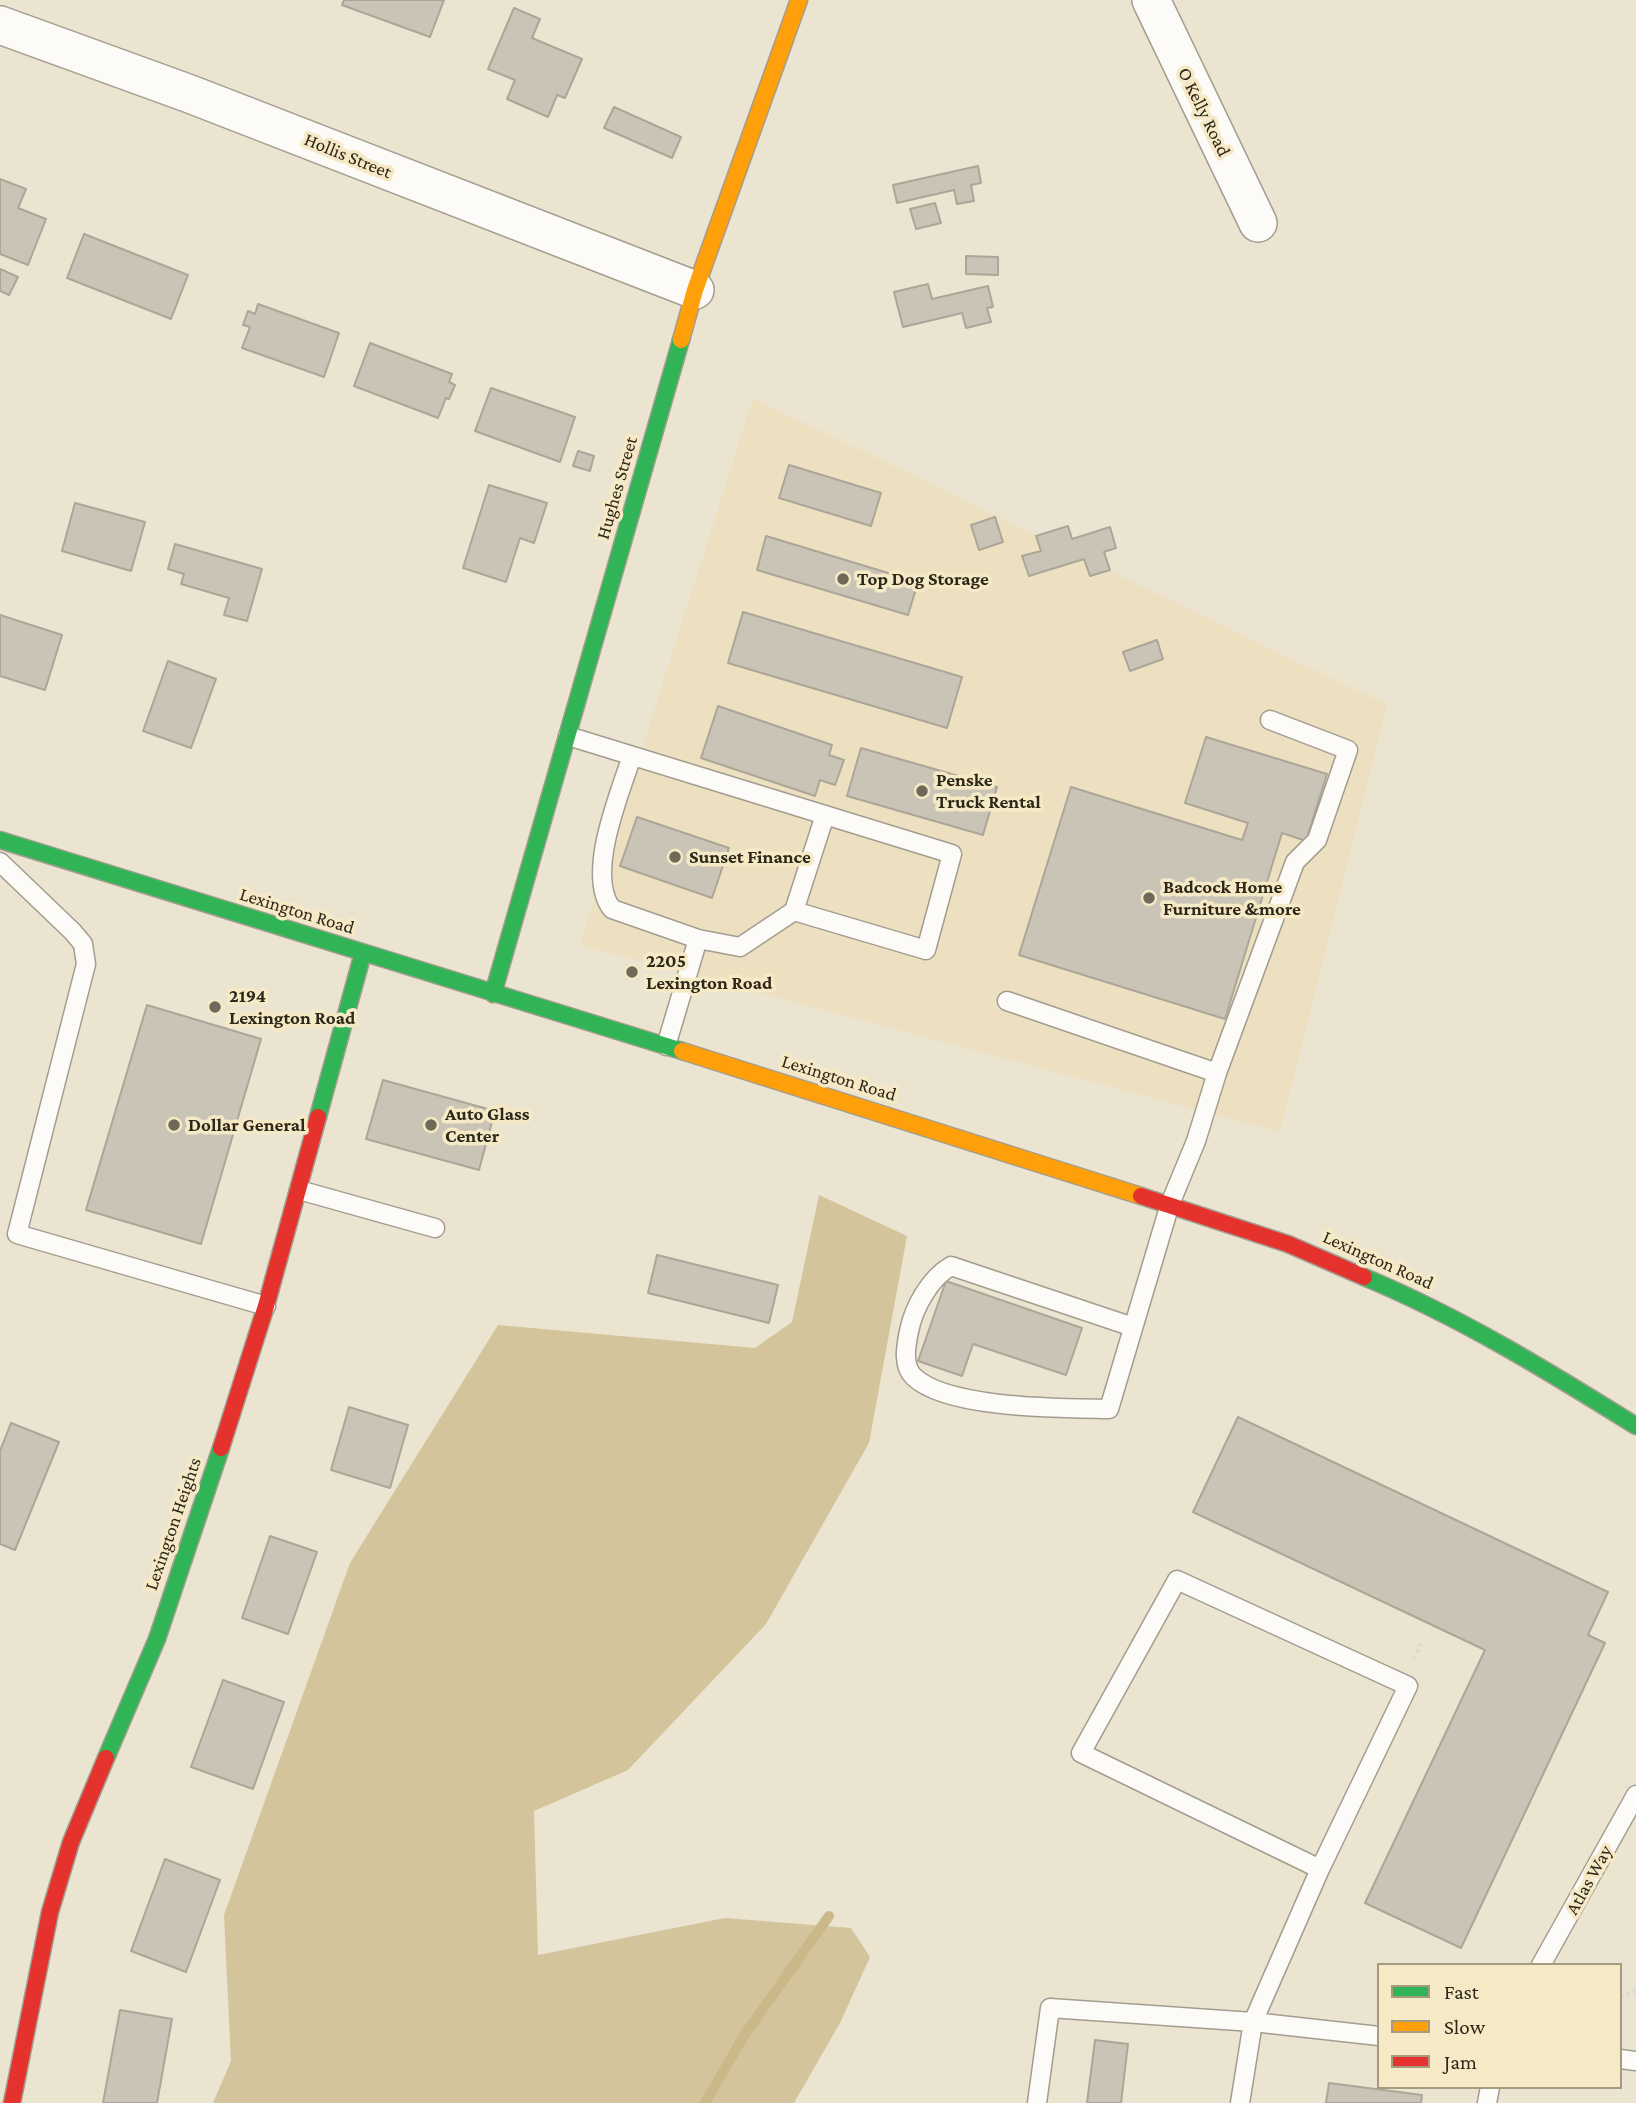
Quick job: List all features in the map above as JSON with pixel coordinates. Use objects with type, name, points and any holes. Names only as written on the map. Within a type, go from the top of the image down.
[{"type":"main road","name":"Hughes Street","points":[[493,993],[695,290],[799,0]]},
{"type":"main road","name":"Lexington Road","points":[[0,840],[1170,1204],[1288,1244],[1412,1297],[1542,1367],[1636,1426]]},
{"type":"main road","name":"Lexington Heights","points":[[12,2103],[50,1912],[71,1842],[157,1639],[266,1306],[363,953]]},
{"type":"street","name":"O Kelly Road","points":[[1151,0],[1258,223]]},
{"type":"street","name":"Hollis Street","points":[[0,25],[190,94],[695,290]]},
{"type":"lane","points":[[1133,1327],[951,1266],[934,1275],[910,1325],[905,1354],[912,1376],[942,1395],[989,1402],[1109,1409],[1170,1204],[1196,1141],[1217,1073],[1295,862],[1317,840],[1348,750],[1270,720]]},
{"type":"lane","points":[[568,736],[952,854],[926,950],[794,911]]},
{"type":"lane","points":[[632,756],[607,838],[602,886],[605,900],[612,909],[698,939],[740,947],[794,911],[825,816]]},
{"type":"lane","points":[[0,862],[73,932],[83,944],[86,964],[17,1234],[266,1306]]},
{"type":"lane","points":[[666,1046],[698,939]]},
{"type":"lane","points":[[1007,1001],[1217,1073]]},
{"type":"lane","points":[[299,1190],[435,1228]]},
{"type":"lane","points":[[1240,2103],[1253,2022],[1320,1870],[1408,1686],[1177,1580],[1081,1754],[1320,1870]]},
{"type":"lane","name":"Atlas Way","points":[[1542,1963],[1636,1795]]},
{"type":"lane","points":[[1037,2103],[1049,2008],[1253,2022],[1377,2036]]},
{"type":"shaded area","points":[[753,398],[1387,705],[1280,1132],[580,945]]},
{"type":"shaded area","points":[[819,1195],[907,1236],[869,1443],[766,1624],[628,1770],[534,1811],[538,1955],[725,1918],[851,1928],[870,1957],[840,2023],[794,2103],[213,2103],[231,2061],[224,1915],[350,1563],[498,1325],[755,1348],[792,1322]]},
{"type":"building","points":[[344,0],[444,0],[430,37],[342,5]]},
{"type":"building","points":[[514,8],[540,19],[532,38],[582,59],[565,98],[557,95],[548,117],[507,99],[515,80],[488,69]]},
{"type":"building","points":[[614,107],[681,137],[672,158],[604,128]]},
{"type":"building","points":[[978,166],[981,183],[971,185],[974,201],[957,204],[954,190],[897,203],[893,185]]},
{"type":"building","points":[[0,179],[26,189],[18,208],[46,219],[28,265],[0,254]]},
{"type":"building","points":[[935,203],[941,223],[916,229],[910,209]]},
{"type":"building","points":[[84,234],[188,275],[171,319],[67,278]]},
{"type":"building","points":[[966,256],[998,257],[998,275],[966,274]]},
{"type":"building","points":[[0,269],[18,277],[9,295],[0,291]]},
{"type":"building","points":[[928,284],[932,299],[988,286],[993,307],[987,308],[991,322],[966,328],[962,313],[903,327],[894,292]]},
{"type":"building","points":[[258,304],[339,333],[324,377],[242,348],[250,327],[243,325],[248,311],[255,314]]},
{"type":"building","points":[[370,343],[452,374],[449,382],[455,385],[438,418],[354,386]]},
{"type":"building","points":[[491,388],[575,417],[560,462],[475,431]]},
{"type":"building","points":[[578,451],[594,456],[590,471],[573,466]]},
{"type":"building","points":[[789,465],[881,493],[871,526],[779,498]]},
{"type":"building","points":[[489,485],[547,503],[534,543],[520,538],[506,582],[463,568]]},
{"type":"building","points":[[75,503],[145,522],[131,571],[62,551]]},
{"type":"building","points":[[995,517],[1003,542],[979,550],[971,525]]},
{"type":"building","points":[[1068,526],[1072,539],[1110,527],[1116,548],[1104,552],[1110,570],[1090,576],[1084,559],[1029,576],[1022,556],[1041,551],[1036,536]]},
{"type":"building","points":[[766,536],[918,582],[908,615],[757,570]]},
{"type":"building","points":[[175,544],[262,569],[247,621],[224,615],[229,598],[181,584],[184,574],[168,569]]},
{"type":"building","points":[[743,612],[962,677],[947,728],[728,663]]},
{"type":"building","points":[[0,615],[62,635],[45,690],[0,676]]},
{"type":"building","points":[[1157,640],[1163,659],[1130,671],[1123,652]]},
{"type":"building","points":[[168,661],[216,679],[191,748],[143,731]]},
{"type":"building","points":[[718,706],[832,745],[829,755],[844,760],[835,785],[820,780],[815,796],[701,758]]},
{"type":"building","name":"Badcock Home Furniture &more","points":[[1206,737],[1327,774],[1306,841],[1282,833],[1225,1019],[1019,955],[1071,787],[1242,840],[1248,823],[1185,803]]},
{"type":"building","name":"Penske Truck Rental","points":[[861,748],[997,787],[983,835],[847,796]]},
{"type":"building","name":"Sunset Finance","points":[[637,817],[729,848],[712,898],[620,866]]},
{"type":"building","name":"Dollar General","points":[[147,1005],[261,1039],[201,1244],[86,1210]]},
{"type":"building","name":"Auto Glass Center","points":[[383,1080],[495,1111],[479,1170],[366,1139]]},
{"type":"building","points":[[657,1255],[778,1285],[769,1323],[648,1293]]},
{"type":"building","points":[[946,1281],[1082,1328],[1066,1375],[973,1344],[962,1376],[918,1361]]},
{"type":"building","points":[[349,1407],[408,1425],[390,1488],[331,1470]]},
{"type":"building","points":[[1238,1417],[1608,1592],[1588,1635],[1605,1643],[1461,1948],[1365,1903],[1485,1650],[1193,1512]]},
{"type":"building","points":[[11,1423],[59,1442],[15,1550],[0,1544],[0,1451]]},
{"type":"building","points":[[270,1536],[317,1552],[288,1634],[242,1618]]},
{"type":"building","points":[[223,1680],[284,1702],[253,1789],[191,1767]]},
{"type":"building","points":[[165,1859],[220,1880],[186,1972],[131,1951]]},
{"type":"building","points":[[120,2010],[172,2019],[157,2103],[103,2103]]},
{"type":"building","points":[[1095,2040],[1128,2044],[1121,2103],[1087,2103]]},
{"type":"building","points":[[1329,2083],[1422,2095],[1421,2103],[1326,2103]]},
{"type":"waterway","points":[[705,2103],[745,2034],[829,1916]]},
{"type":"traffic: fast","points":[[493,994],[681,340]]},
{"type":"traffic: fast","points":[[0,840],[682,1051]]},
{"type":"traffic: fast","points":[[318,1117],[363,953]]},
{"type":"traffic: fast","points":[[1364,1277],[1469,1327],[1636,1426]]},
{"type":"traffic: fast","points":[[106,1758],[157,1639],[221,1448]]},
{"type":"traffic: slow","points":[[681,340],[695,290],[799,0]]},
{"type":"traffic: slow","points":[[682,1051],[1141,1196]]},
{"type":"traffic: jam","points":[[221,1448],[266,1306],[318,1117]]},
{"type":"traffic: jam","points":[[1141,1196],[1288,1244],[1364,1277]]},
{"type":"traffic: jam","points":[[12,2103],[50,1912],[71,1842],[106,1758]]},
{"type":"place","name":"Top Dog Storage","points":[[843,579]]},
{"type":"place","name":"Penske Truck Rental","points":[[922,791]]},
{"type":"place","name":"Sunset Finance","points":[[675,857]]},
{"type":"place","name":"Badcock Home Furniture &more","points":[[1149,898]]},
{"type":"place","name":"2205 Lexington Road","points":[[632,972]]},
{"type":"place","name":"2194 Lexington Road","points":[[215,1007]]},
{"type":"place","name":"Dollar General","points":[[174,1125]]},
{"type":"place","name":"Auto Glass Center","points":[[431,1125]]}]
